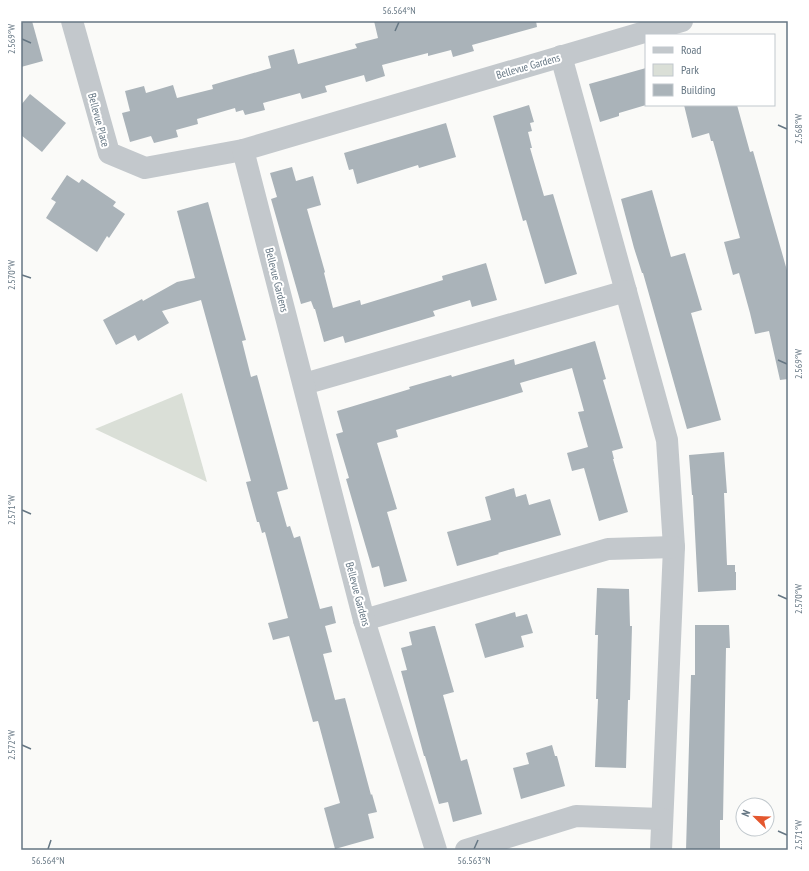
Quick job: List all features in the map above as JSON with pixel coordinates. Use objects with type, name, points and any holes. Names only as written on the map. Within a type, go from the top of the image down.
[{"type":"street","name":"Bellevue Place","points":[[72,21],[109,153],[145,168],[243,150]]},
{"type":"street","name":"Bellevue Gardens","points":[[436,850],[364,620],[243,150],[682,21]]},
{"type":"street","points":[[561,56],[667,440],[674,547],[661,850]]},
{"type":"street","points":[[304,384],[626,291]]},
{"type":"street","points":[[364,620],[608,549],[674,547]]},
{"type":"street","points":[[466,850],[576,816],[662,820]]},
{"type":"green space","points":[[182,393],[207,482],[95,429]]},
{"type":"building","points":[[21,21],[32,21],[43,61],[21,67]]},
{"type":"building","points":[[374,21],[536,21],[537,27],[472,45],[474,51],[453,57],[451,50],[428,56],[428,53],[382,65],[385,76],[366,82],[364,75],[325,86],[327,92],[302,99],[300,93],[263,103],[265,110],[245,115],[243,110],[236,112],[235,108],[197,119],[198,124],[176,130],[178,137],[154,143],[151,136],[130,142],[122,113],[130,111],[125,91],[144,86],[146,93],[173,85],[177,98],[213,89],[212,85],[271,68],[268,56],[294,49],[298,64],[357,48],[355,44],[378,38]]},
{"type":"building","points":[[645,68],[645,105],[619,113],[619,116],[600,122],[589,84]]},
{"type":"building","points":[[30,94],[66,123],[42,152],[21,135],[21,105]]},
{"type":"building","points":[[529,105],[534,122],[530,123],[532,131],[528,132],[532,148],[530,148],[544,196],[553,194],[577,274],[545,284],[526,220],[523,221],[493,116]]},
{"type":"building","points":[[684,106],[737,106],[750,152],[753,151],[788,274],[788,379],[780,380],[769,331],[755,334],[739,273],[733,275],[724,242],[740,238],[713,141],[711,141],[709,133],[692,138]]},
{"type":"building","points":[[446,123],[456,157],[419,168],[418,165],[357,184],[353,169],[349,170],[344,153]]},
{"type":"building","points":[[292,167],[296,181],[313,176],[321,205],[307,209],[325,272],[333,308],[360,300],[361,305],[443,280],[442,276],[486,263],[497,300],[472,307],[470,300],[433,311],[435,316],[345,343],[343,336],[324,342],[315,309],[311,301],[301,304],[271,199],[277,197],[270,173]]},
{"type":"building","points":[[67,175],[79,183],[82,179],[116,202],[113,206],[125,214],[109,238],[107,236],[97,252],[46,218],[56,202],[51,199]]},
{"type":"building","points":[[652,190],[671,257],[685,253],[702,310],[691,313],[721,420],[687,429],[621,199]]},
{"type":"building","points":[[208,202],[246,340],[242,341],[251,377],[257,375],[288,489],[277,492],[287,527],[290,526],[294,538],[300,536],[320,609],[332,606],[336,623],[325,626],[332,652],[323,654],[335,700],[345,698],[377,812],[368,814],[374,838],[335,849],[324,808],[340,803],[318,721],[313,722],[289,636],[273,640],[268,623],[288,618],[265,532],[262,533],[259,522],[257,522],[246,482],[251,481],[201,300],[162,311],[169,323],[138,341],[135,335],[116,345],[103,320],[142,299],[143,301],[177,282],[195,278],[177,211]]},
{"type":"building","points":[[595,341],[606,379],[603,380],[623,448],[612,451],[628,512],[599,521],[584,468],[572,471],[567,453],[588,447],[578,412],[584,411],[572,368],[520,383],[523,392],[396,430],[398,437],[377,443],[397,509],[387,512],[407,581],[384,587],[379,566],[372,568],[346,479],[349,478],[336,434],[343,432],[337,411],[410,389],[409,387],[451,375],[452,377],[514,359],[515,365]]},
{"type":"building","points":[[724,452],[727,493],[724,493],[727,565],[735,565],[736,590],[698,592],[693,495],[689,455]]},
{"type":"building","points":[[514,488],[516,497],[526,494],[529,505],[550,499],[561,535],[457,566],[447,532],[491,520],[485,497]]},
{"type":"building","points":[[597,588],[629,589],[630,626],[632,626],[626,768],[595,767],[598,699],[596,699],[598,635],[595,635]]},
{"type":"building","points":[[515,612],[516,617],[527,614],[533,633],[521,636],[524,647],[485,658],[475,624]]},
{"type":"building","points":[[695,625],[729,625],[730,648],[726,648],[723,820],[720,820],[720,850],[686,850],[691,675],[695,675]]},
{"type":"building","points":[[435,626],[454,692],[443,695],[461,761],[467,759],[482,814],[453,822],[448,802],[439,804],[424,756],[401,671],[407,670],[401,648],[412,645],[409,632]]},
{"type":"building","points":[[552,745],[555,756],[557,756],[565,786],[521,799],[513,768],[529,764],[526,753]]}]
